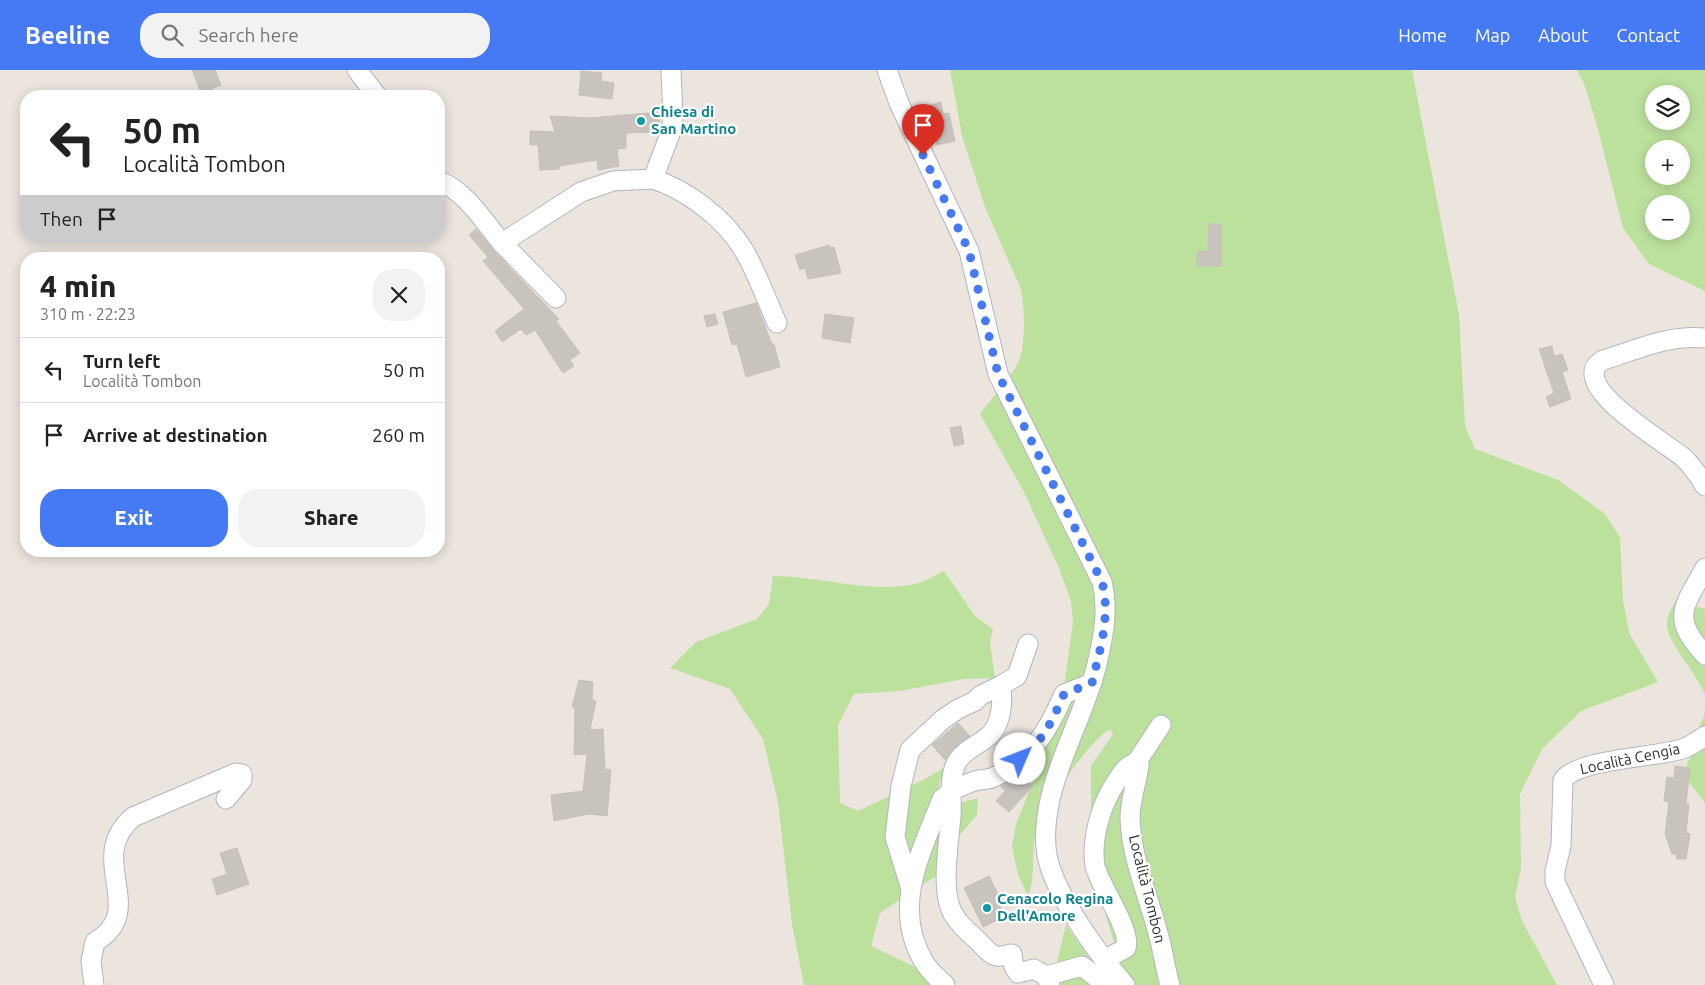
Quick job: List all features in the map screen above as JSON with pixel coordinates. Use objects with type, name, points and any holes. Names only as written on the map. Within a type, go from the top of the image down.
[{"type":"street","points":[[356,70],[372,90]]},
{"type":"street","points":[[653,179],[671,126],[674,105],[671,70]]},
{"type":"street","points":[[887,70],[899,103],[969,251],[998,374],[1102,582],[1106,598],[1105,626],[1092,683],[1056,778],[1046,838],[1048,860],[1057,884],[1104,960],[1125,985]]},
{"type":"street","points":[[502,243],[581,192],[613,181],[653,179],[671,184],[701,205],[731,234],[743,249],[777,323]]},
{"type":"street","points":[[445,184],[460,194],[502,243],[556,298]]},
{"type":"street","points":[[1705,338],[1690,337],[1670,340],[1603,360],[1596,367],[1594,378],[1601,393],[1626,415],[1683,458],[1705,486]]},
{"type":"street","points":[[1705,568],[1687,598],[1683,611],[1688,632],[1705,655]]},
{"type":"street","points":[[910,886],[894,837],[901,786],[910,750],[942,720],[958,709],[975,702],[981,695],[1017,676],[1028,644]]},
{"type":"street","points":[[945,985],[925,964],[909,930],[910,886],[942,799],[951,790],[976,781],[992,778],[1033,750],[1050,725],[1064,694],[1092,683]]},
{"type":"street","points":[[1000,686],[1002,693],[1001,710],[996,726],[991,734],[976,743],[961,756],[955,766],[951,790],[947,890],[953,914],[966,931],[994,955],[1000,957],[1012,954],[1014,967],[1018,973],[1034,969],[1048,981],[1082,966],[1106,985]]},
{"type":"street","name":"Località Tombon","points":[[1104,960],[1126,948],[1127,943],[1123,927],[1102,886],[1096,866],[1095,839],[1109,794],[1122,774],[1131,764],[1136,763],[1161,725]]},
{"type":"street","name":"Località Cengia","points":[[1604,985],[1555,882],[1555,871],[1561,846],[1563,780],[1571,772],[1601,764],[1684,748],[1705,736]]},
{"type":"street","name":"Località Tombon","points":[[1136,763],[1138,765],[1138,775],[1132,796],[1130,819],[1136,857],[1159,934],[1164,966],[1170,985]]},
{"type":"street","points":[[94,985],[91,961],[95,942],[105,936],[116,924],[119,912],[113,864],[114,847],[125,824],[133,817],[236,773],[242,774],[242,780],[226,799]]},
{"type":"green space","points":[[950,70],[1412,70],[1459,315],[1465,426],[1475,449],[1558,480],[1604,513],[1620,537],[1623,601],[1630,635],[1658,682],[1581,711],[1542,749],[1520,794],[1521,868],[1515,897],[1522,921],[1557,985],[1127,985],[1106,916],[1091,833],[1091,766],[1113,734],[1110,729],[1101,735],[1067,777],[1039,824],[1035,835],[1033,874],[1028,896],[1018,875],[1012,847],[1016,824],[1060,714],[1073,623],[1071,601],[1059,568],[1024,492],[980,414],[1006,382],[1019,361],[1024,331],[1023,305],[1019,284],[985,207],[962,136]]},
{"type":"green space","points":[[1577,70],[1705,70],[1705,291],[1649,264],[1623,228],[1585,86]]},
{"type":"green space","points":[[944,571],[975,616],[993,629],[990,643],[995,678],[963,679],[900,691],[854,694],[838,725],[840,803],[858,811],[925,779],[950,764],[939,784],[938,809],[978,798],[977,815],[948,849],[939,874],[880,913],[871,946],[953,985],[804,985],[792,924],[778,802],[763,739],[730,689],[670,668],[696,642],[757,619],[769,604],[773,576],[862,586],[898,587],[919,583]]},
{"type":"green space","points":[[1676,600],[1705,609],[1705,695],[1669,633],[1667,619]]},
{"type":"green space","points":[[1705,712],[1705,803],[1689,782],[1687,763],[1693,752],[1697,732]]},
{"type":"green space","points":[[1066,925],[1108,985],[1037,985],[1054,974]]},
{"type":"building","points":[[192,70],[215,70],[221,85],[208,90],[200,90]]},
{"type":"building","points":[[581,71],[602,73],[601,81],[614,83],[612,99],[579,95]]},
{"type":"building","points":[[941,102],[943,114],[949,113],[955,141],[937,145],[927,106]]},
{"type":"building","points":[[660,112],[659,132],[626,133],[626,148],[617,149],[619,166],[598,170],[597,160],[559,166],[559,169],[540,170],[538,145],[530,145],[530,131],[555,132],[550,116],[590,118]]},
{"type":"building","points":[[1209,224],[1221,224],[1221,266],[1197,266],[1197,251],[1208,252]]},
{"type":"building","points":[[476,229],[494,251],[559,319],[556,321],[580,353],[570,360],[574,366],[563,373],[535,330],[526,335],[521,329],[502,342],[495,331],[524,309],[483,261],[488,257],[469,235]]},
{"type":"building","points":[[829,245],[830,248],[834,247],[841,273],[808,279],[805,268],[800,270],[795,255]]},
{"type":"building","points":[[756,303],[772,344],[774,344],[780,367],[746,377],[737,344],[732,345],[723,312]]},
{"type":"building","points":[[715,314],[718,324],[707,327],[704,316]]},
{"type":"building","points":[[825,314],[854,318],[850,343],[822,338]]},
{"type":"building","points":[[1552,346],[1554,356],[1562,354],[1568,370],[1562,372],[1571,399],[1550,407],[1546,397],[1554,393],[1539,349]]},
{"type":"building","points":[[961,426],[964,444],[954,446],[950,428]]},
{"type":"building","points":[[579,680],[593,682],[592,699],[596,701],[590,730],[603,729],[605,769],[611,770],[607,816],[589,814],[554,821],[551,795],[583,791],[587,754],[574,755],[575,709],[572,706]]},
{"type":"building","points":[[958,723],[970,736],[954,748],[945,760],[932,745]]},
{"type":"building","points":[[1675,766],[1690,768],[1686,804],[1689,804],[1686,833],[1690,834],[1686,859],[1677,859],[1676,854],[1672,854],[1665,834],[1669,802],[1664,801],[1667,777],[1674,778]]},
{"type":"building","points":[[1021,775],[1033,786],[1009,812],[996,801],[1005,791],[1000,786],[1013,779],[1015,781]]},
{"type":"building","points":[[237,848],[249,884],[217,895],[212,879],[227,874],[220,853]]},
{"type":"building","name":"Cenacolo Regina Dell'Amore","points":[[989,876],[1000,898],[997,900],[1005,916],[983,927],[964,888]]},
{"type":"place","name":"Chiesa di San Martino","points":[[641,121]]},
{"type":"place","name":"Cenacolo Regina Dell'Amore","points":[[987,908]]},
{"type":"route","points":[[923,155],[969,251],[998,374],[1052,478],[1102,582],[1106,598],[1105,626],[1092,683],[1064,694],[1058,711],[1050,725],[1033,750],[1020,759]]}]
